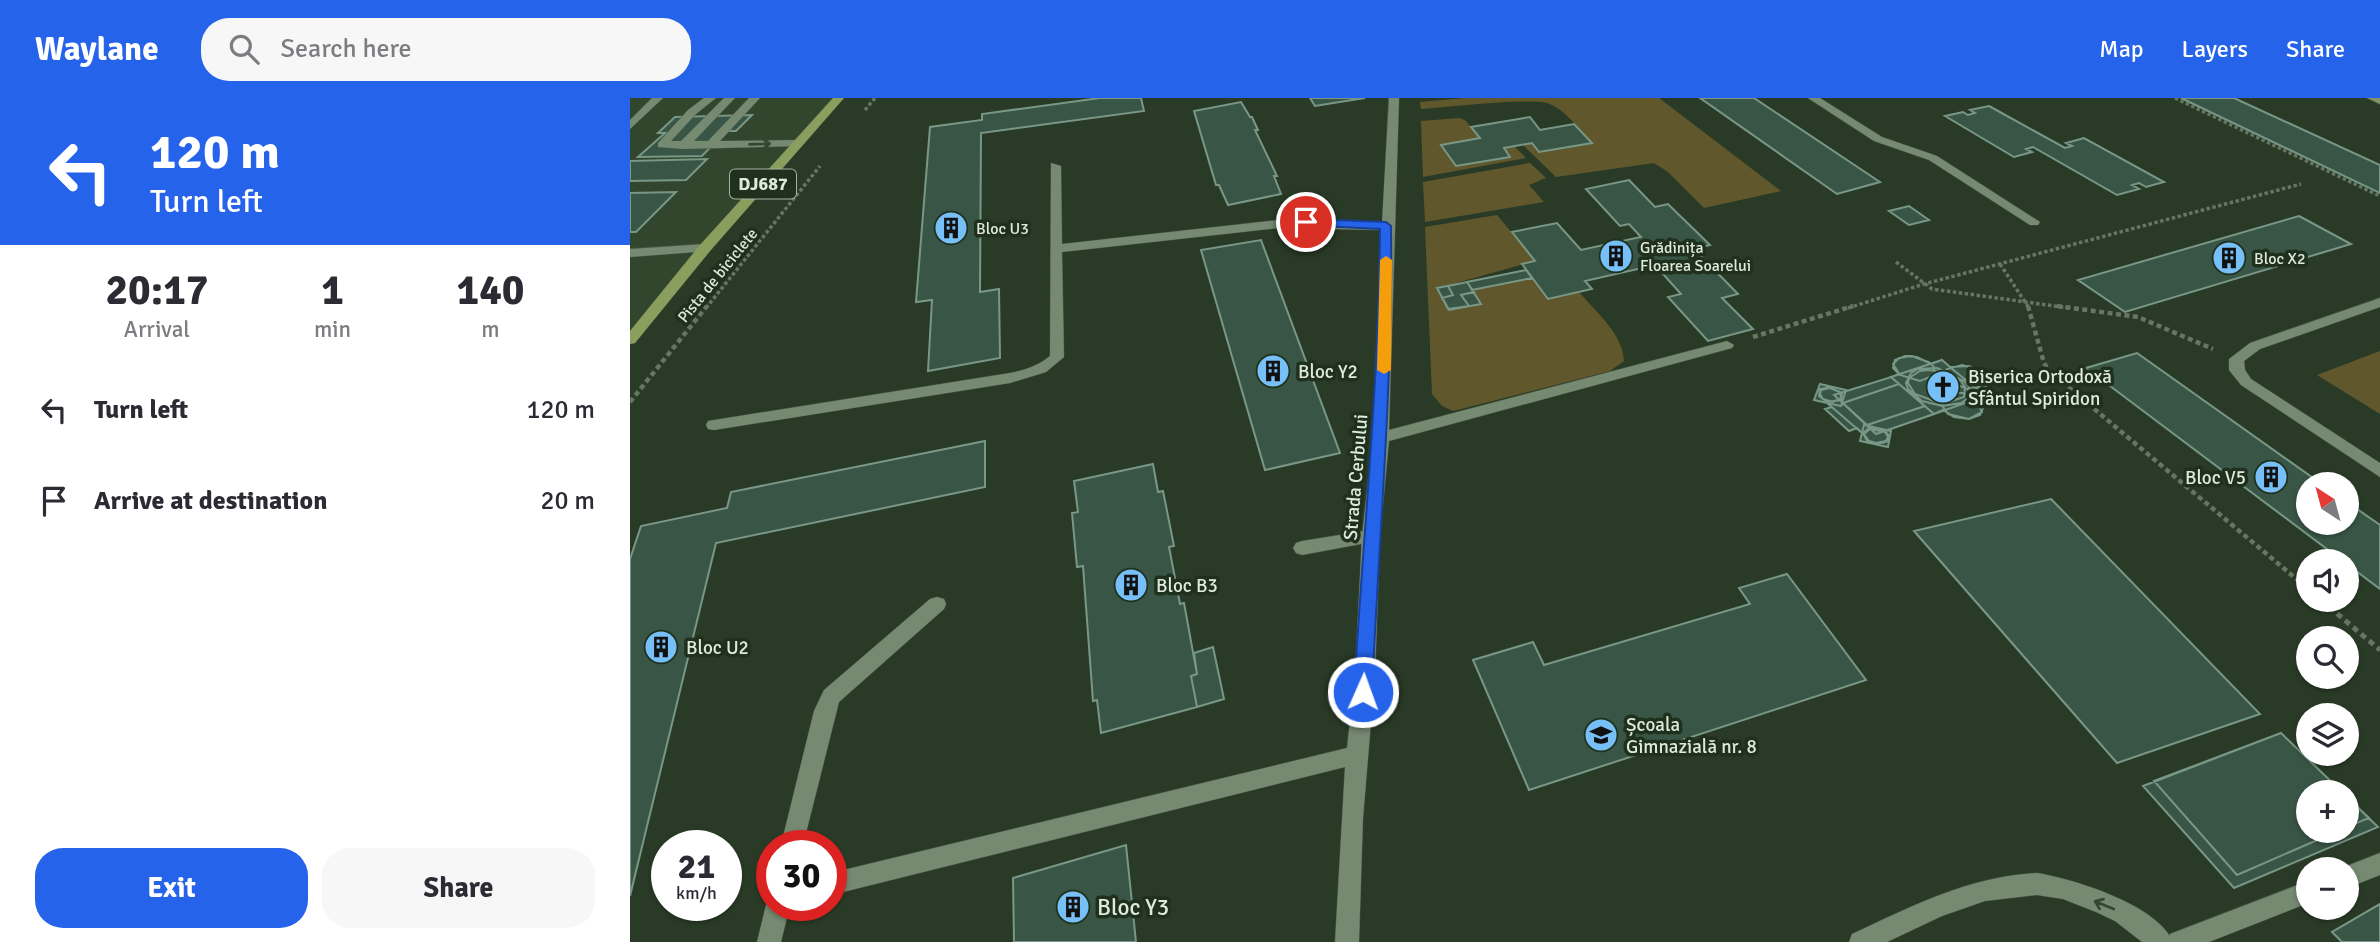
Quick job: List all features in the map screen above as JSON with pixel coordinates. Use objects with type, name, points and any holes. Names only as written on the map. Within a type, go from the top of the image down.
[{"type":"main road","name":"DJ687","points":[[630,340],[705,248],[839,98]]},
{"type":"main road","points":[[2372,98],[2380,101]]},
{"type":"street","points":[[630,127],[658,98]]},
{"type":"street","points":[[711,98],[692,112],[662,145],[799,143]]},
{"type":"street","points":[[683,146],[730,98]]},
{"type":"street","points":[[710,145],[755,98]]},
{"type":"street","name":"Strada Cerbului","points":[[1347,942],[1347,889],[1355,755],[1363,692],[1371,536],[1381,438],[1386,324],[1386,226],[1394,98]]},
{"type":"street","points":[[1813,98],[1878,139],[1933,158],[2034,222]]},
{"type":"street","points":[[714,425],[996,380],[1038,371],[1057,357],[1055,166]]},
{"type":"street","points":[[1056,249],[1278,224],[1386,226]]},
{"type":"street","points":[[630,253],[705,248]]},
{"type":"street","points":[[2380,302],[2255,346],[2236,359],[2237,370],[2246,382],[2380,471]]},
{"type":"street","points":[[1381,438],[1727,345]]},
{"type":"street","points":[[1302,548],[1371,536]]},
{"type":"street","points":[[796,830],[824,711],[831,696],[937,604]]},
{"type":"street","points":[[847,880],[1355,755]]},
{"type":"street","points":[[2359,872],[2380,864]]},
{"type":"street","points":[[1861,942],[1956,900],[1999,888],[2034,884],[2063,888],[2120,911],[2161,942]]},
{"type":"street","points":[[2179,942],[2296,897]]},
{"type":"street","points":[[769,942],[774,921]]},
{"type":"path","points":[[857,120],[875,98]]},
{"type":"path","points":[[2175,98],[2380,196]]},
{"type":"path","name":"Pista de biciclete","points":[[630,402],[822,163]]},
{"type":"path","points":[[1727,345],[1924,284],[2301,184]]},
{"type":"path","points":[[1896,262],[1932,289],[2138,317],[2236,359]]},
{"type":"path","points":[[2000,264],[2027,302],[2044,363],[2049,371],[2296,579]]},
{"type":"path","points":[[2335,612],[2380,650]]},
{"type":"shaded area","points":[[630,98],[839,98],[630,340]]},
{"type":"shaded area","points":[[1465,98],[1659,98],[1781,191],[1704,208],[1668,172],[1654,163],[1556,177],[1523,145],[1532,143],[1539,152],[1591,143],[1566,115],[1554,106],[1536,102],[1421,109],[1420,102]]},
{"type":"shaded area","points":[[1460,118],[1466,121],[1480,138],[1442,145],[1456,166],[1510,157],[1504,148],[1514,146],[1526,158],[1423,177],[1421,121]]},
{"type":"shaded area","points":[[1530,163],[1546,178],[1529,185],[1544,202],[1425,222],[1423,182]]},
{"type":"shaded area","points":[[1497,215],[1535,261],[1438,288],[1449,310],[1481,304],[1472,290],[1532,278],[1548,299],[1579,292],[1614,333],[1624,361],[1610,371],[1453,411],[1442,406],[1432,394],[1425,227]]},
{"type":"shaded area","points":[[2380,351],[2380,414],[2317,375]]},
{"type":"building","name":"Bloc U3","points":[[1100,98],[1141,98],[1144,111],[981,133],[980,292],[999,289],[1000,358],[928,371],[932,300],[916,302],[930,127],[982,120],[982,114]]},
{"type":"building","points":[[1310,98],[1365,98],[1315,106]]},
{"type":"building","points":[[1700,98],[1754,98],[1880,182],[1837,194]]},
{"type":"building","points":[[2181,98],[2234,98],[2380,165],[2380,193]]},
{"type":"building","points":[[1241,102],[1258,130],[1255,130],[1277,176],[1274,176],[1281,194],[1228,205],[1219,185],[1216,185],[1194,111]]},
{"type":"building","points":[[1989,106],[2065,148],[2072,146],[2066,143],[2084,138],[2164,182],[2146,187],[2139,183],[2132,185],[2139,189],[2117,195],[2033,147],[2026,149],[2032,152],[2014,157],[1945,116],[1963,112],[1968,115],[1975,113],[1970,110]]},
{"type":"building","points":[[752,115],[736,131],[726,131],[702,156],[638,157],[665,133],[658,133],[675,117]]},
{"type":"building","points":[[1530,117],[1540,130],[1574,124],[1592,143],[1539,152],[1532,143],[1504,148],[1510,157],[1456,166],[1441,145],[1480,138],[1471,127]]},
{"type":"building","points":[[707,159],[686,180],[630,181],[630,161]]},
{"type":"building","name":"Grădinița Floarea Soarelui","points":[[1629,180],[1655,207],[1668,204],[1710,245],[1694,249],[1738,294],[1722,298],[1753,329],[1708,341],[1668,297],[1681,294],[1655,265],[1585,281],[1592,289],[1548,299],[1522,264],[1535,261],[1512,232],[1557,223],[1581,250],[1641,237],[1629,224],[1620,226],[1586,189]]},
{"type":"building","points":[[676,192],[636,232],[630,232],[630,193]]},
{"type":"building","points":[[1909,206],[1929,220],[1909,225],[1889,211]]},
{"type":"building","name":"Bloc X2","points":[[2299,216],[2351,244],[2125,312],[2078,280]]},
{"type":"building","name":"Bloc Y2","points":[[1261,240],[1340,453],[1265,470],[1201,250]]},
{"type":"building","points":[[1526,270],[1532,278],[1472,290],[1467,282]]},
{"type":"building","points":[[1467,282],[1474,292],[1461,295],[1469,306],[1448,309],[1437,288]]},
{"type":"building","points":[[1467,282],[1481,304],[1449,310],[1442,298],[1453,295],[1448,286]]},
{"type":"building","points":[[1467,282],[1481,304],[1449,310],[1437,288]]},
{"type":"building","name":"Bloc V5","points":[[2137,353],[2305,472],[2296,472],[2296,526],[2086,368]]},
{"type":"building","name":"Biserica Ortodoxă Sfântul Spiridon","points":[[1905,356],[1917,357],[1931,364],[1942,360],[1950,367],[1969,366],[1981,371],[1987,379],[1986,386],[1977,389],[1985,396],[1976,399],[1983,408],[1980,415],[1969,419],[1954,417],[1943,410],[1934,414],[1891,377],[1899,374],[1893,368],[1895,360]]},
{"type":"building","points":[[1911,356],[1929,362],[1934,367],[1935,375],[1920,381],[1900,375],[1893,364],[1899,358]]},
{"type":"building","name":"Biserica Ortodoxă Sfântul Spiridon","points":[[1942,360],[1985,396],[1934,414],[1891,377]]},
{"type":"building","points":[[1962,365],[1981,371],[1987,379],[1986,386],[1967,389],[1949,381],[1945,372],[1947,369]]},
{"type":"building","points":[[1937,368],[1964,381],[1969,387],[1967,399],[1961,403],[1942,406],[1922,401],[1908,389],[1906,383],[1911,373],[1918,369]]},
{"type":"building","points":[[1920,371],[1946,372],[1961,381],[1965,387],[1964,397],[1942,404],[1915,394],[1908,383],[1909,378]]},
{"type":"building","points":[[1891,377],[1934,414],[1876,434],[1834,395]]},
{"type":"building","points":[[1820,384],[1846,390],[1841,406],[1814,400]]},
{"type":"building","points":[[1899,384],[1925,406],[1867,425],[1843,403]]},
{"type":"building","points":[[1830,387],[1842,394],[1841,400],[1827,402],[1819,396],[1820,389]]},
{"type":"building","points":[[1830,388],[1840,392],[1841,398],[1833,402],[1823,399],[1821,390]]},
{"type":"building","points":[[1949,393],[1963,393],[1976,399],[1982,412],[1969,419],[1948,414],[1939,401]]},
{"type":"building","points":[[1827,403],[1841,406],[1843,403],[1867,425],[1864,425],[1862,433],[1857,428],[1849,431],[1825,409],[1832,407]]},
{"type":"building","points":[[1827,403],[1841,406],[1843,403],[1867,425],[1864,425],[1862,433]]},
{"type":"building","points":[[1864,425],[1891,431],[1888,447],[1860,441]]},
{"type":"building","points":[[1869,428],[1885,431],[1889,436],[1888,441],[1879,444],[1867,441],[1863,433]]},
{"type":"building","points":[[1870,429],[1885,432],[1888,437],[1886,441],[1869,441],[1864,434]]},
{"type":"building","name":"Bloc U2","points":[[985,441],[985,487],[716,543],[630,896],[630,559],[641,526],[727,508],[731,492]]},
{"type":"building","name":"Bloc B3","points":[[1153,464],[1158,492],[1163,491],[1174,546],[1169,547],[1180,604],[1184,603],[1197,674],[1191,676],[1197,707],[1101,733],[1097,700],[1093,701],[1083,566],[1077,567],[1072,513],[1078,512],[1074,481]]},
{"type":"building","points":[[2051,499],[2260,714],[2117,763],[1914,531]]},
{"type":"building","name":"Bloc V5","points":[[2359,510],[2380,525],[2380,589],[2359,573],[2359,549],[2327,549],[2309,536],[2359,536]]},
{"type":"building","name":"Școala Gimnazială nr. 8","points":[[1787,574],[1866,680],[1529,790],[1473,660],[1533,642],[1544,665],[1750,604],[1739,588]]},
{"type":"building","points":[[1213,647],[1224,699],[1197,707],[1191,676],[1197,674],[1194,653]]},
{"type":"building","points":[[2281,733],[2296,748],[2296,766],[2315,766],[2330,780],[2296,780],[2296,843],[2310,843],[2237,875],[2154,781]]},
{"type":"building","points":[[2281,733],[2296,748],[2296,766],[2315,766],[2330,780],[2296,780],[2296,843],[2310,843],[2237,875],[2154,781]]},
{"type":"building","points":[[2281,733],[2296,748],[2296,766],[2315,766],[2330,780],[2296,780],[2296,843],[2340,843],[2307,857],[2296,857],[2296,862],[2234,888],[2143,786]]},
{"type":"building","points":[[2359,808],[2369,818],[2359,822]]},
{"type":"building","points":[[2359,808],[2369,818],[2359,822]]},
{"type":"building","points":[[2359,809],[2378,827],[2359,835]]},
{"type":"building","name":"Bloc Y3","points":[[1126,845],[1136,942],[1014,942],[1013,878]]},
{"type":"building","points":[[2380,904],[2380,942],[2342,942],[2332,932],[2353,920],[2359,920],[2359,916]]},
{"type":"slow traffic","points":[[1384,370],[1386,260]]},
{"type":"place","name":"Bloc U3","points":[[951,228]]},
{"type":"place","name":"Grădinița Floarea Soarelui","points":[[1616,256]]},
{"type":"place","name":"Bloc X2","points":[[2229,258]]},
{"type":"place","name":"Bloc Y2","points":[[1273,371]]},
{"type":"place","name":"Biserica Ortodoxă Sfântul Spiridon","points":[[1943,387]]},
{"type":"place","name":"Bloc V5","points":[[2271,477]]},
{"type":"place","name":"Bloc B3","points":[[1131,585]]},
{"type":"place","name":"Bloc U2","points":[[661,647]]},
{"type":"place","name":"Școala Gimnazială nr. 8","points":[[1601,735]]},
{"type":"place","name":"Bloc Y3","points":[[1073,907]]},
{"type":"route","points":[[1306,222],[1386,226],[1386,324],[1381,438],[1371,536],[1363,692]]}]
